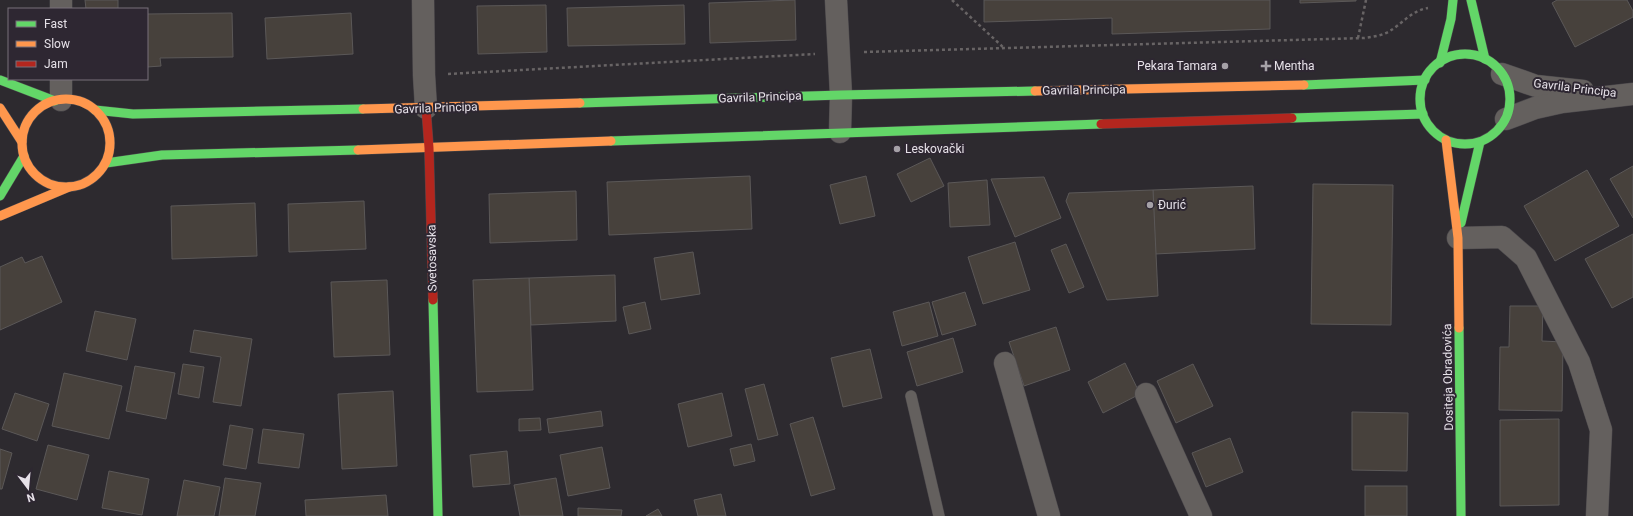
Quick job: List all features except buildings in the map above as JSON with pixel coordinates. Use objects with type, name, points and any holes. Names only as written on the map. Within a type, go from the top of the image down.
[{"type":"street","name":"Svetosavska","points":[[423,0],[424,75],[429,148],[438,516]]},
{"type":"street","points":[[836,0],[841,95],[840,132]]},
{"type":"street","points":[[1471,0],[1485,59]]},
{"type":"street","points":[[1440,62],[1451,19],[1452,2]]},
{"type":"street","points":[[1474,55],[1485,59],[1495,65],[1508,85],[1510,96],[1506,119],[1490,136],[1480,142],[1463,144],[1446,140],[1436,134],[1428,124],[1423,114],[1421,91],[1425,80],[1431,70],[1440,62],[1450,57],[1474,55]]},
{"type":"street","name":"Gavrila Principa","points":[[1502,74],[1536,86],[1629,94]]},
{"type":"street","points":[[0,80],[59,93],[85,104],[95,110],[104,121],[110,135],[110,149],[106,163],[97,175],[84,183],[70,187],[0,216]]},
{"type":"street","name":"Gavrila Principa","points":[[95,110],[133,114],[426,108],[841,95],[1245,87],[1425,80]]},
{"type":"street","points":[[59,93],[32,116],[25,128],[22,142],[24,156],[31,169],[41,179],[55,186],[70,187]]},
{"type":"street","name":"Gavrila Principa","points":[[1506,119],[1535,108],[1562,102],[1629,94]]},
{"type":"street","points":[[0,108],[22,142]]},
{"type":"street","points":[[106,163],[162,155],[429,148],[840,132],[1423,114]]},
{"type":"street","name":"Dositeja Obradovića","points":[[1446,140],[1458,238],[1461,516]]},
{"type":"street","name":"Dositeja Obradovića","points":[[1458,238],[1480,142]]},
{"type":"street","points":[[0,196],[24,156]]},
{"type":"street","points":[[1458,238],[1502,237],[1526,258],[1579,362],[1601,430],[1597,516]]},
{"type":"street","points":[[1006,363],[1049,516]]},
{"type":"street","points":[[1146,394],[1201,516]]},
{"type":"lane","points":[[911,396],[939,516]]},
{"type":"path","points":[[952,0],[1004,48]]},
{"type":"path","points":[[1358,38],[1366,0]]},
{"type":"path","points":[[424,75],[839,53],[1358,38],[1378,36],[1389,32],[1406,18],[1424,8],[1452,2]]},
{"type":"traffic: fast","points":[[1440,63],[1451,19],[1453,0]]},
{"type":"traffic: fast","points":[[1471,0],[1485,59]]},
{"type":"traffic: fast","points":[[1465,54],[1482,58],[1497,67],[1506,82],[1510,99],[1506,116],[1497,131],[1482,140],[1465,144],[1448,140],[1433,131],[1424,116],[1420,99],[1424,82],[1433,67],[1448,58],[1465,54]]},
{"type":"traffic: fast","points":[[0,80],[55,101]]},
{"type":"traffic: fast","points":[[1304,85],[1425,80]]},
{"type":"traffic: fast","points":[[580,103],[1035,91]]},
{"type":"traffic: fast","points":[[95,110],[133,114],[363,109]]},
{"type":"traffic: fast","points":[[1292,118],[1423,114]]},
{"type":"traffic: fast","points":[[611,141],[1101,124]]},
{"type":"traffic: fast","points":[[1461,223],[1480,142]]},
{"type":"traffic: fast","points":[[106,163],[162,155],[358,150]]},
{"type":"traffic: fast","points":[[0,196],[24,156]]},
{"type":"traffic: fast","points":[[433,300],[438,516]]},
{"type":"traffic: fast","points":[[1459,328],[1461,516]]},
{"type":"traffic: slow","points":[[1035,91],[1304,85]]},
{"type":"traffic: slow","points":[[66,99],[83,103],[97,112],[106,126],[110,143],[106,160],[97,174],[83,183],[66,187],[49,183],[35,174],[26,160],[22,143],[26,126],[35,112],[49,103],[66,99]]},
{"type":"traffic: slow","points":[[363,109],[580,103]]},
{"type":"traffic: slow","points":[[0,108],[22,142]]},
{"type":"traffic: slow","points":[[1446,140],[1458,238],[1459,328]]},
{"type":"traffic: slow","points":[[358,150],[611,141]]},
{"type":"traffic: slow","points":[[0,216],[69,187]]},
{"type":"traffic: jam","points":[[426,108],[429,148],[433,300]]},
{"type":"traffic: jam","points":[[1101,124],[1292,118]]},
{"type":"place","name":"Pekara Tamara","points":[[1225,66]]},
{"type":"place","name":"Mentha","points":[[1266,66]]},
{"type":"place","name":"Leskovački","points":[[897,149]]},
{"type":"place","name":"Đurić","points":[[1150,205]]}]
